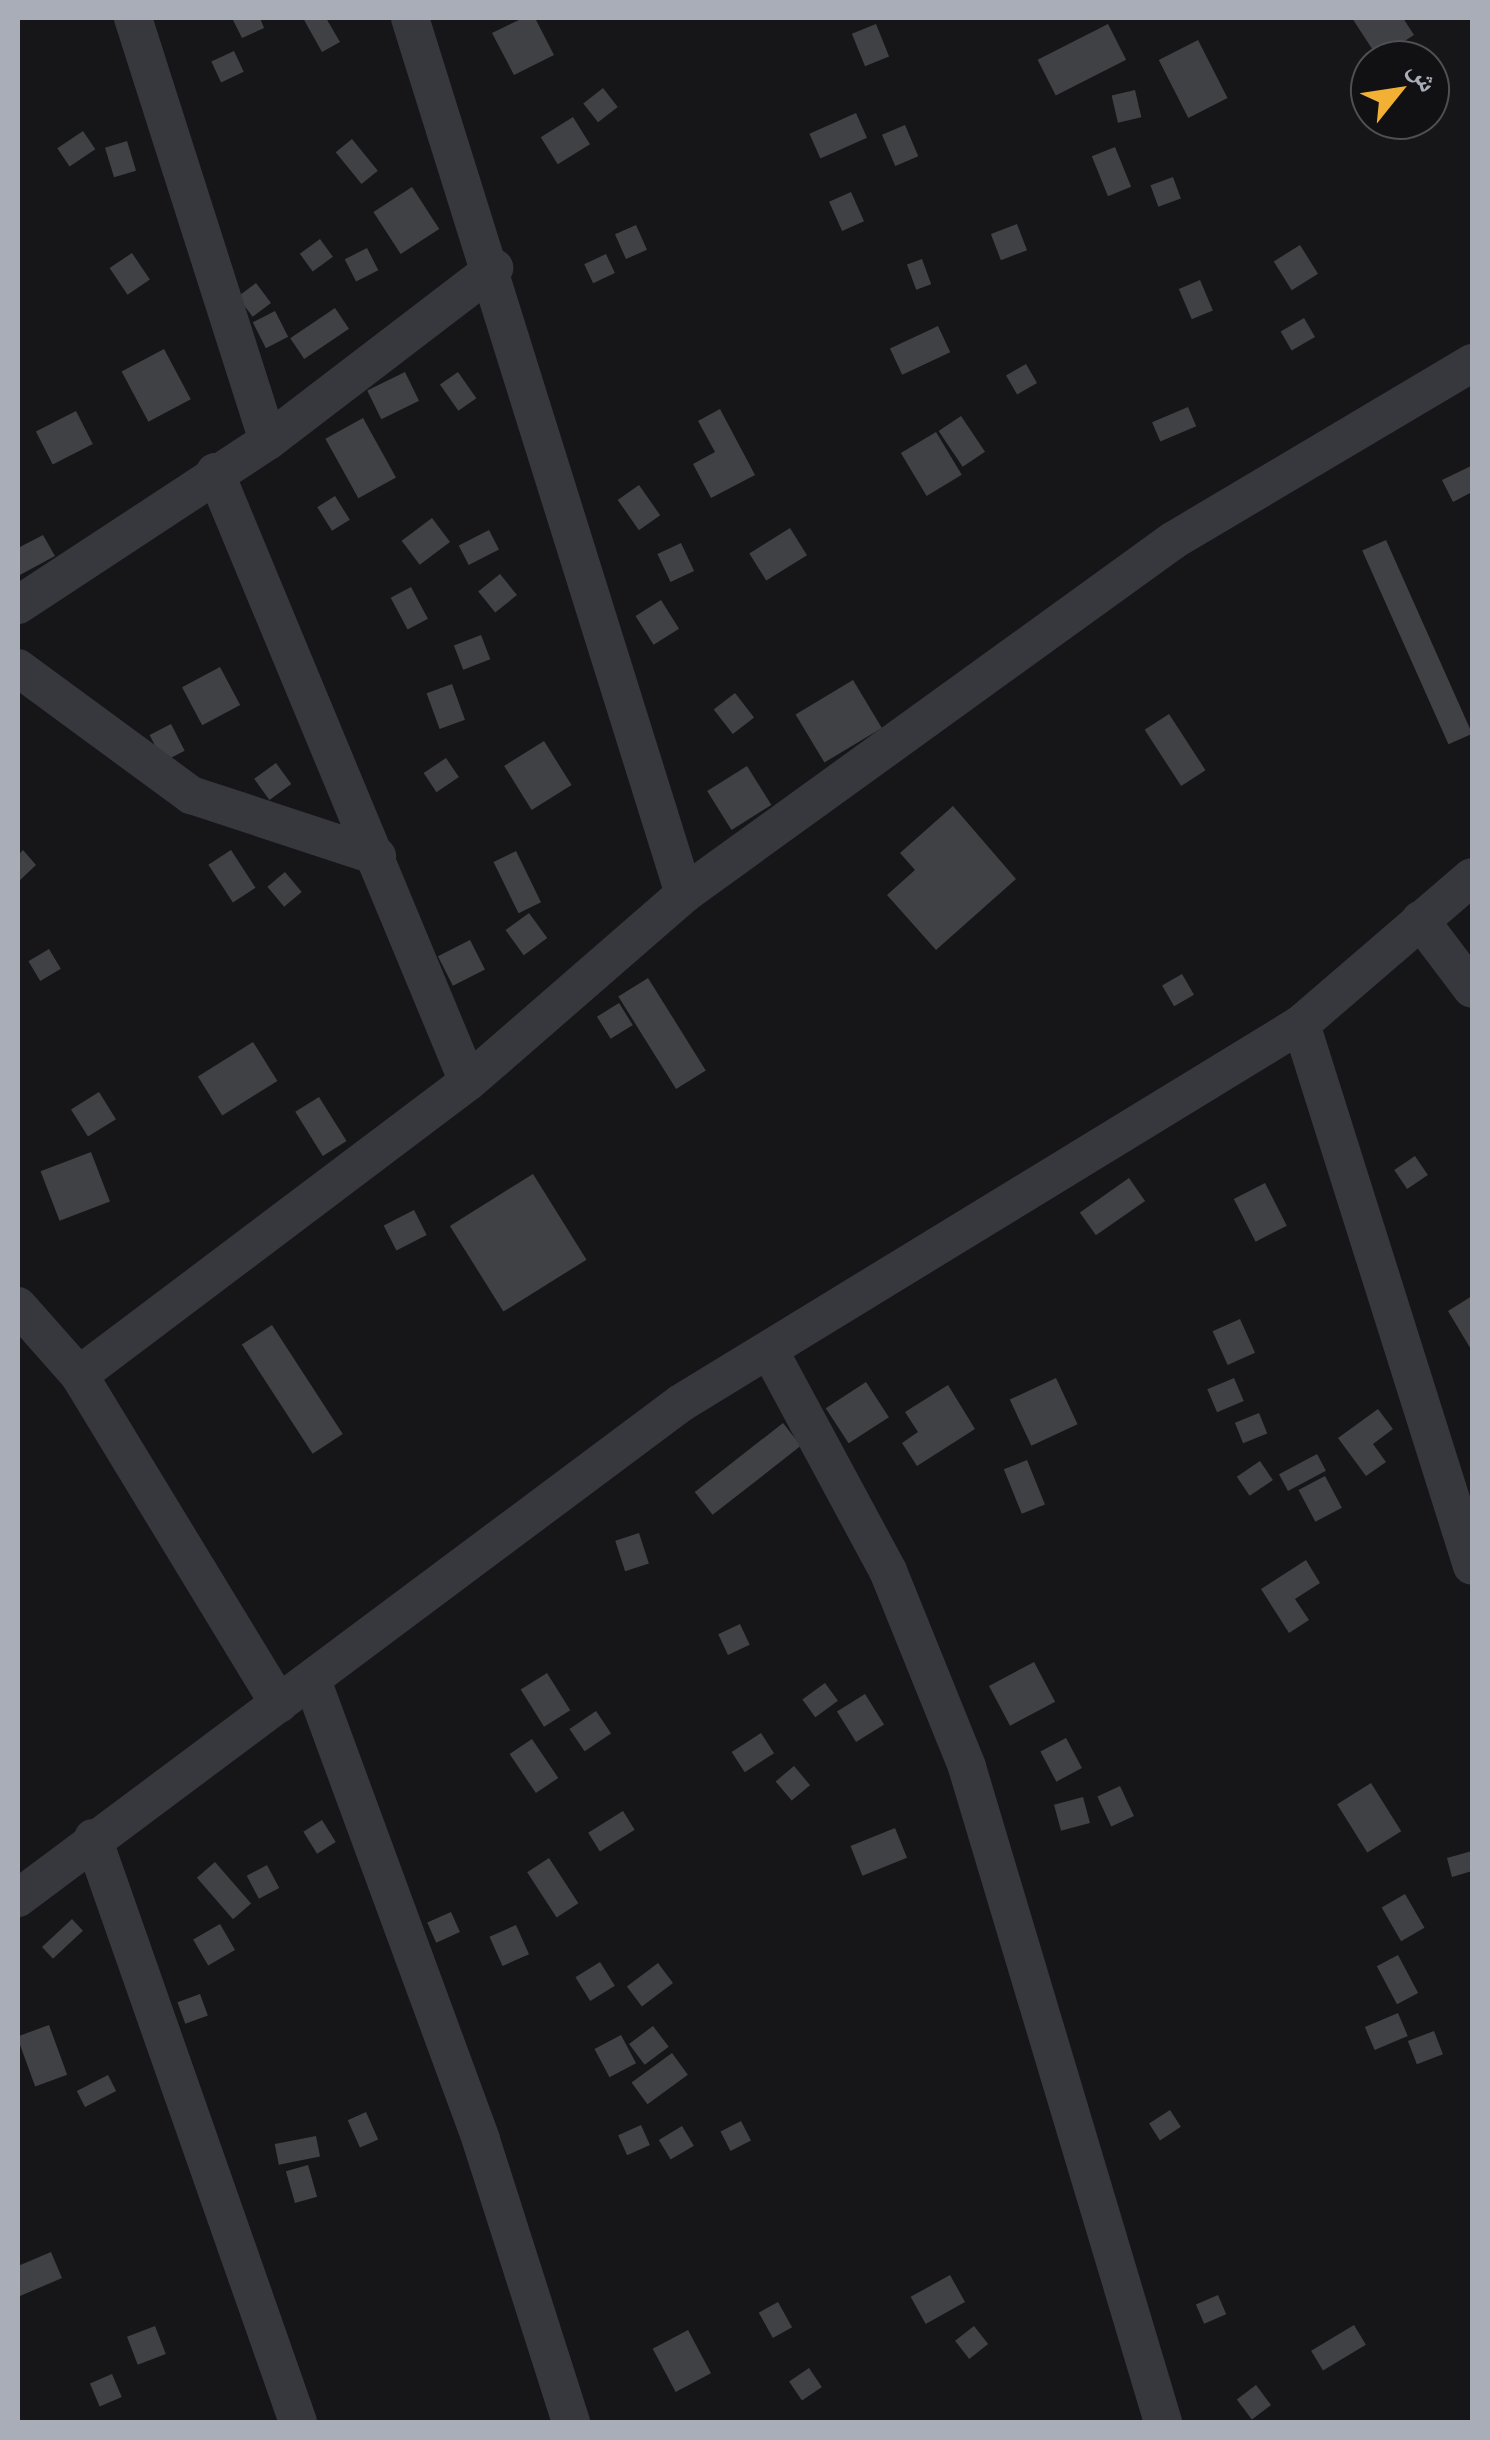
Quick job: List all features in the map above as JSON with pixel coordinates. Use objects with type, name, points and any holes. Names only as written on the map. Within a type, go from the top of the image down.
[{"type":"street","points":[[133,18],[268,441]]},
{"type":"street","points":[[410,18],[494,268],[684,894]]},
{"type":"street","points":[[18,604],[268,441],[494,268]]},
{"type":"street","points":[[79,1375],[468,1082],[684,894],[1174,540],[1472,362]]},
{"type":"street","points":[[215,472],[468,1082]]},
{"type":"street","points":[[18,668],[191,795],[377,856]]},
{"type":"street","points":[[18,1898],[93,1838],[312,1680],[681,1403],[1301,1024],[1472,877]]},
{"type":"street","points":[[1420,920],[1472,989]]},
{"type":"street","points":[[1301,1024],[1472,1566]]},
{"type":"street","points":[[18,1306],[79,1375],[278,1704]]},
{"type":"street","points":[[769,1350],[888,1572],[967,1767],[1162,2422]]},
{"type":"street","points":[[312,1680],[481,2140],[571,2422]]},
{"type":"street","points":[[93,1838],[298,2422]]},
{"type":"building","points":[[232,18],[260,18],[264,28],[242,38]]},
{"type":"building","points":[[303,18],[326,18],[340,42],[322,52]]},
{"type":"building","points":[[523,18],[535,18],[554,55],[514,75],[492,33]]},
{"type":"building","points":[[1352,18],[1403,18],[1414,35],[1406,40],[1366,40]]},
{"type":"building","points":[[876,24],[889,56],[865,66],[852,34]]},
{"type":"building","points":[[1108,24],[1126,60],[1056,96],[1038,60]]},
{"type":"building","points":[[1198,40],[1228,98],[1188,118],[1159,60]]},
{"type":"building","points":[[234,51],[244,72],[221,82],[211,62]]},
{"type":"building","points":[[603,88],[618,107],[598,122],[583,103]]},
{"type":"building","points":[[1135,90],[1141,117],[1118,123],[1112,95]]},
{"type":"building","points":[[856,113],[867,138],[820,158],[809,134]]},
{"type":"building","points":[[573,117],[590,144],[558,164],[541,137]]},
{"type":"building","points":[[905,125],[918,156],[895,166],[882,135]]},
{"type":"building","points":[[83,131],[95,149],[70,167],[57,148]]},
{"type":"building","points":[[352,139],[378,171],[361,184],[336,152]]},
{"type":"building","points":[[127,141],[136,171],[114,177],[105,148]]},
{"type":"building","points":[[1115,147],[1131,187],[1108,196],[1092,156]]},
{"type":"building","points":[[1173,177],[1181,199],[1158,207],[1150,185]]},
{"type":"building","points":[[412,187],[439,229],[401,254],[373,212]]},
{"type":"building","points":[[851,192],[864,221],[842,231],[829,202]]},
{"type":"building","points":[[1017,224],[1027,250],[1001,260],[991,234]]},
{"type":"building","points":[[636,225],[647,250],[626,259],[615,234]]},
{"type":"building","points":[[320,239],[333,257],[313,271],[300,254]]},
{"type":"building","points":[[1300,245],[1318,274],[1292,290],[1274,261]]},
{"type":"building","points":[[367,248],[378,270],[356,282],[345,259]]},
{"type":"building","points":[[132,253],[150,280],[128,295],[110,268]]},
{"type":"building","points":[[606,254],[615,273],[593,283],[584,264]]},
{"type":"building","points":[[922,259],[931,284],[916,290],[907,264]]},
{"type":"building","points":[[1200,280],[1213,310],[1192,319],[1179,289]]},
{"type":"building","points":[[256,283],[271,303],[253,317],[238,297]]},
{"type":"building","points":[[335,308],[349,329],[304,359],[290,338]]},
{"type":"building","points":[[275,311],[288,337],[266,348],[253,322]]},
{"type":"building","points":[[1304,318],[1315,337],[1292,351],[1281,332]]},
{"type":"building","points":[[938,326],[950,352],[902,375],[890,348]]},
{"type":"building","points":[[164,349],[191,399],[148,422],[122,372]]},
{"type":"building","points":[[1026,364],[1037,383],[1017,395],[1006,376]]},
{"type":"building","points":[[405,372],[419,401],[381,419],[367,390]]},
{"type":"building","points":[[458,372],[476,398],[458,411],[440,385]]},
{"type":"building","points":[[1188,407],[1196,426],[1160,442],[1152,422]]},
{"type":"building","points":[[720,409],[755,475],[711,498],[693,464],[715,452],[698,421]]},
{"type":"building","points":[[76,411],[93,444],[53,464],[36,431]]},
{"type":"building","points":[[961,416],[985,452],[963,467],[939,431]]},
{"type":"building","points":[[363,418],[396,477],[358,498],[325,439]]},
{"type":"building","points":[[936,432],[962,475],[927,496],[901,453]]},
{"type":"building","points":[[1471,466],[1472,492],[1453,502],[1442,480]]},
{"type":"building","points":[[639,485],[660,515],[639,530],[618,500]]},
{"type":"building","points":[[335,496],[350,520],[332,531],[317,507]]},
{"type":"building","points":[[432,518],[450,542],[420,565],[402,541]]},
{"type":"building","points":[[790,528],[807,555],[766,581],[749,553]]},
{"type":"building","points":[[489,530],[499,550],[469,565],[459,545]]},
{"type":"building","points":[[43,535],[55,556],[18,576],[18,548]]},
{"type":"building","points":[[1386,540],[1472,733],[1448,744],[1362,551]]},
{"type":"building","points":[[681,543],[694,571],[671,582],[657,554]]},
{"type":"building","points":[[500,574],[517,595],[495,613],[478,592]]},
{"type":"building","points":[[411,587],[428,619],[408,630],[391,598]]},
{"type":"building","points":[[661,600],[679,629],[654,645],[636,616]]},
{"type":"building","points":[[481,635],[490,659],[463,670],[454,645]]},
{"type":"building","points":[[220,667],[240,705],[202,725],[182,687]]},
{"type":"building","points":[[853,680],[882,728],[824,763],[796,715]]},
{"type":"building","points":[[452,684],[465,720],[440,729],[427,693]]},
{"type":"building","points":[[735,693],[754,717],[733,734],[714,710]]},
{"type":"building","points":[[1169,714],[1205,770],[1181,786],[1145,730]]},
{"type":"building","points":[[171,724],[185,751],[163,762],[150,735]]},
{"type":"building","points":[[544,741],[572,785],[532,810],[504,766]]},
{"type":"building","points":[[446,758],[459,777],[436,792],[424,773]]},
{"type":"building","points":[[276,763],[291,784],[269,800],[254,779]]},
{"type":"building","points":[[747,766],[771,805],[732,830],[707,791]]},
{"type":"building","points":[[953,806],[1016,879],[936,950],[887,895],[915,870],[900,853]]},
{"type":"building","points":[[23,850],[36,865],[18,882],[18,855]]},
{"type":"building","points":[[231,850],[256,888],[233,902],[208,865]]},
{"type":"building","points":[[516,851],[541,902],[519,913],[494,862]]},
{"type":"building","points":[[285,872],[302,892],[284,907],[267,887]]},
{"type":"building","points":[[529,913],[547,938],[524,955],[506,930]]},
{"type":"building","points":[[470,940],[485,969],[453,986],[438,956]]},
{"type":"building","points":[[49,949],[61,969],[40,981],[28,961]]},
{"type":"building","points":[[1182,974],[1194,995],[1174,1006],[1162,986]]},
{"type":"building","points":[[648,978],[706,1070],[676,1089],[618,997]]},
{"type":"building","points":[[619,1003],[633,1025],[611,1039],[597,1017]]},
{"type":"building","points":[[253,1042],[277,1081],[222,1115],[198,1076]]},
{"type":"building","points":[[99,1092],[116,1119],[88,1137],[71,1109]]},
{"type":"building","points":[[319,1097],[347,1141],[323,1156],[295,1112]]},
{"type":"building","points":[[91,1152],[110,1201],[60,1221],[41,1171]]},
{"type":"building","points":[[1415,1156],[1428,1175],[1407,1189],[1394,1170]]},
{"type":"building","points":[[533,1174],[587,1260],[503,1312],[450,1226]]},
{"type":"building","points":[[1129,1178],[1145,1201],[1096,1235],[1080,1212]]},
{"type":"building","points":[[1265,1183],[1287,1226],[1256,1242],[1234,1199]]},
{"type":"building","points":[[414,1210],[427,1235],[396,1250],[384,1225]]},
{"type":"building","points":[[1472,1296],[1472,1351],[1448,1311]]},
{"type":"building","points":[[1240,1319],[1255,1353],[1228,1365],[1213,1331]]},
{"type":"building","points":[[272,1325],[343,1434],[313,1454],[242,1345]]},
{"type":"building","points":[[1056,1378],[1078,1424],[1031,1446],[1010,1400]]},
{"type":"building","points":[[1234,1378],[1244,1401],[1217,1412],[1207,1389]]},
{"type":"building","points":[[866,1382],[889,1417],[849,1443],[826,1408]]},
{"type":"building","points":[[948,1385],[975,1429],[917,1466],[902,1443],[918,1432],[905,1412]]},
{"type":"building","points":[[1378,1409],[1393,1429],[1373,1444],[1386,1462],[1366,1476],[1338,1438]]},
{"type":"building","points":[[1259,1413],[1267,1433],[1243,1443],[1235,1423]]},
{"type":"building","points":[[783,1423],[801,1446],[713,1515],[695,1492]]},
{"type":"building","points":[[1317,1454],[1326,1471],[1288,1491],[1279,1474]]},
{"type":"building","points":[[1027,1460],[1045,1505],[1022,1514],[1004,1469]]},
{"type":"building","points":[[1260,1461],[1273,1480],[1250,1496],[1237,1477]]},
{"type":"building","points":[[1325,1476],[1342,1508],[1315,1522],[1299,1490]]},
{"type":"building","points":[[639,1533],[649,1563],[625,1571],[615,1541]]},
{"type":"building","points":[[1306,1560],[1320,1583],[1295,1599],[1309,1620],[1289,1633],[1261,1589]]},
{"type":"building","points":[[740,1624],[750,1645],[728,1655],[718,1634]]},
{"type":"building","points":[[1034,1662],[1055,1702],[1010,1726],[989,1686]]},
{"type":"building","points":[[547,1673],[570,1710],[544,1727],[521,1689]]},
{"type":"building","points":[[825,1683],[838,1701],[815,1717],[802,1699]]},
{"type":"building","points":[[865,1694],[884,1725],[856,1742],[837,1711]]},
{"type":"building","points":[[596,1711],[611,1733],[585,1751],[569,1729]]},
{"type":"building","points":[[761,1733],[774,1753],[745,1772],[732,1752]]},
{"type":"building","points":[[1066,1738],[1082,1768],[1056,1782],[1040,1752]]},
{"type":"building","points":[[532,1739],[558,1778],[536,1793],[510,1754]]},
{"type":"building","points":[[794,1766],[810,1785],[792,1801],[776,1781]]},
{"type":"building","points":[[1371,1783],[1401,1831],[1367,1853],[1337,1804]]},
{"type":"building","points":[[1120,1786],[1134,1816],[1111,1826],[1097,1797]]},
{"type":"building","points":[[1083,1797],[1090,1823],[1061,1831],[1054,1805]]},
{"type":"building","points":[[623,1811],[635,1830],[600,1851],[588,1833]]},
{"type":"building","points":[[322,1820],[336,1842],[317,1854],[303,1832]]},
{"type":"building","points":[[895,1828],[907,1858],[862,1876],[850,1846]]},
{"type":"building","points":[[1472,1851],[1472,1871],[1452,1877],[1447,1858]]},
{"type":"building","points":[[549,1858],[578,1903],[557,1917],[527,1872]]},
{"type":"building","points":[[215,1862],[251,1904],[233,1919],[197,1878]]},
{"type":"building","points":[[267,1865],[279,1888],[259,1899],[247,1876]]},
{"type":"building","points":[[1405,1894],[1424,1928],[1401,1941],[1382,1907]]},
{"type":"building","points":[[451,1912],[460,1932],[436,1943],[427,1923]]},
{"type":"building","points":[[72,1919],[83,1931],[53,1959],[42,1947]]},
{"type":"building","points":[[220,1924],[235,1950],[208,1965],[193,1940]]},
{"type":"building","points":[[516,1925],[529,1954],[503,1966],[490,1937]]},
{"type":"building","points":[[1398,1955],[1418,1993],[1397,2004],[1377,1966]]},
{"type":"building","points":[[600,1962],[615,1986],[590,2001],[575,1977]]},
{"type":"building","points":[[658,1963],[673,1983],[642,2006],[627,1986]]},
{"type":"building","points":[[200,1994],[208,2016],[185,2024],[177,2002]]},
{"type":"building","points":[[1398,2013],[1408,2036],[1375,2050],[1365,2027]]},
{"type":"building","points":[[49,2025],[67,2075],[35,2086],[18,2036]]},
{"type":"building","points":[[653,2026],[669,2047],[645,2065],[629,2044]]},
{"type":"building","points":[[1434,2031],[1443,2054],[1417,2064],[1408,2041]]},
{"type":"building","points":[[621,2035],[636,2063],[610,2077],[595,2049]]},
{"type":"building","points":[[672,2053],[688,2075],[647,2104],[632,2082]]},
{"type":"building","points":[[108,2075],[116,2091],[85,2107],[77,2091]]},
{"type":"building","points":[[1170,2110],[1181,2127],[1160,2140],[1149,2124]]},
{"type":"building","points":[[366,2112],[378,2139],[360,2148],[348,2120]]},
{"type":"building","points":[[741,2121],[751,2141],[730,2151],[721,2131]]},
{"type":"building","points":[[641,2125],[650,2145],[627,2155],[618,2135]]},
{"type":"building","points":[[682,2126],[694,2146],[671,2160],[659,2140]]},
{"type":"building","points":[[316,2136],[320,2157],[279,2165],[275,2144]]},
{"type":"building","points":[[308,2165],[317,2197],[295,2203],[286,2171]]},
{"type":"building","points":[[51,2252],[62,2278],[20,2296],[18,2266]]},
{"type":"building","points":[[950,2275],[965,2302],[926,2324],[911,2297]]},
{"type":"building","points":[[1218,2295],[1226,2314],[1204,2324],[1196,2304]]},
{"type":"building","points":[[778,2302],[792,2327],[773,2338],[759,2313]]},
{"type":"building","points":[[1354,2325],[1366,2345],[1323,2370],[1311,2351]]},
{"type":"building","points":[[155,2326],[166,2354],[138,2365],[127,2337]]},
{"type":"building","points":[[974,2326],[988,2344],[969,2359],[955,2341]]},
{"type":"building","points":[[688,2330],[711,2373],[676,2392],[653,2349]]},
{"type":"building","points":[[809,2368],[822,2387],[802,2400],[789,2381]]},
{"type":"building","points":[[112,2374],[122,2397],[100,2406],[90,2383]]},
{"type":"building","points":[[1256,2385],[1271,2405],[1252,2419],[1237,2399]]}]
